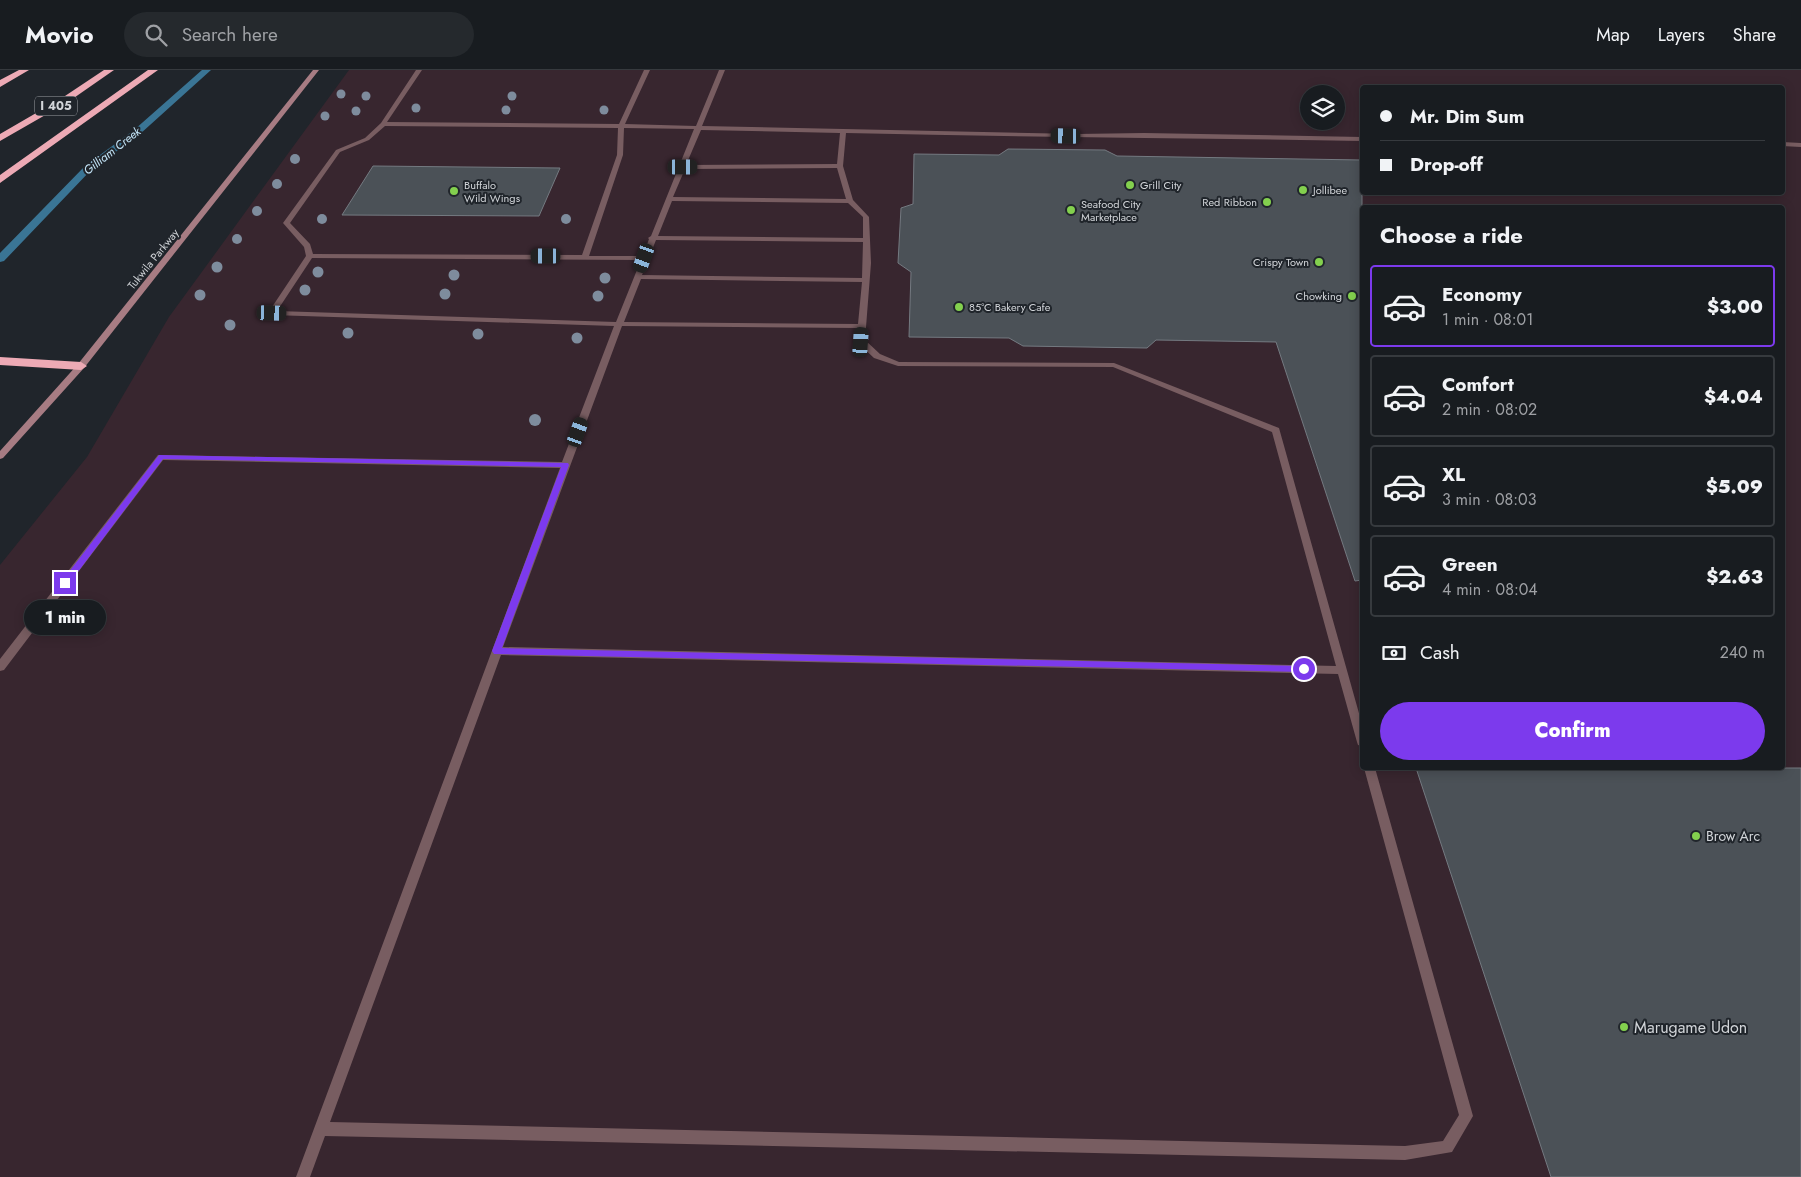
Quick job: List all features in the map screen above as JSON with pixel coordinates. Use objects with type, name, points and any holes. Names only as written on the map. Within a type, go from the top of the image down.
[{"type":"highway","points":[[0,84],[25,70]]},
{"type":"highway","name":"I 405","points":[[0,138],[65,100],[110,70]]},
{"type":"highway","points":[[0,180],[154,70]]},
{"type":"highway","points":[[0,361],[81,366]]},
{"type":"main road","name":"Tukwila Parkway","points":[[0,456],[81,366],[316,70]]},
{"type":"lane","points":[[310,256],[307,246],[286,223],[338,151],[367,139],[383,124],[420,70]]},
{"type":"lane","points":[[585,256],[620,155],[621,126],[647,70]]},
{"type":"lane","points":[[303,1177],[619,324],[652,238],[722,70]]},
{"type":"lane","points":[[383,124],[698,127],[843,132],[1360,139]]},
{"type":"lane","points":[[843,132],[840,166],[850,201],[866,217],[866,280],[861,342],[877,356],[898,364],[1114,365],[1276,430],[1360,734]]},
{"type":"lane","points":[[1785,144],[1801,145]]},
{"type":"lane","points":[[683,167],[840,166]]},
{"type":"lane","points":[[670,198],[850,201]]},
{"type":"lane","points":[[652,238],[866,240]]},
{"type":"lane","points":[[310,256],[585,256],[644,258]]},
{"type":"lane","points":[[310,256],[272,313],[619,324],[862,326]]},
{"type":"lane","points":[[637,277],[866,280]]},
{"type":"lane","points":[[0,667],[161,457],[566,465]]},
{"type":"lane","points":[[497,651],[1343,670]]},
{"type":"lane","points":[[320,1129],[1405,1154],[1447,1147],[1466,1116],[1371,770]]},
{"type":"shaded area","points":[[349,70],[1801,70],[1801,1177],[0,1177],[0,565],[87,457],[169,317]]},
{"type":"building","points":[[1008,149],[1105,150],[1117,156],[1360,160],[1360,195],[1362,195],[1362,205],[1360,205],[1360,580],[1355,581],[1276,342],[1156,340],[1147,348],[1023,346],[1009,338],[909,337],[911,272],[898,263],[901,208],[913,204],[914,154],[999,155]]},
{"type":"building","name":"Buffalo Wild Wings","points":[[373,166],[560,168],[539,216],[342,215]]},
{"type":"building","points":[[1785,768],[1801,768],[1801,1177],[1551,1177],[1417,770],[1785,770]]},
{"type":"waterway","name":"Gilliam Creek","points":[[0,259],[88,168],[137,132],[207,70]]},
{"type":"place","name":"Grill City","points":[[1130,185]]},
{"type":"place","name":"Jollibee","points":[[1303,190]]},
{"type":"place","name":"Buffalo Wild Wings","points":[[454,191]]},
{"type":"place","name":"Red Ribbon","points":[[1267,202]]},
{"type":"place","name":"Seafood City Marketplace","points":[[1071,210]]},
{"type":"place","name":"Crispy Town","points":[[1319,262]]},
{"type":"place","name":"Chowking","points":[[1352,296]]},
{"type":"place","name":"85°C Bakery Cafe","points":[[959,307]]},
{"type":"place","name":"Brow Arc","points":[[1696,836]]},
{"type":"place","name":"Marugame Udon","points":[[1624,1027]]},
{"type":"route","points":[[65,583],[161,457],[566,465],[497,651],[1304,669]]}]
